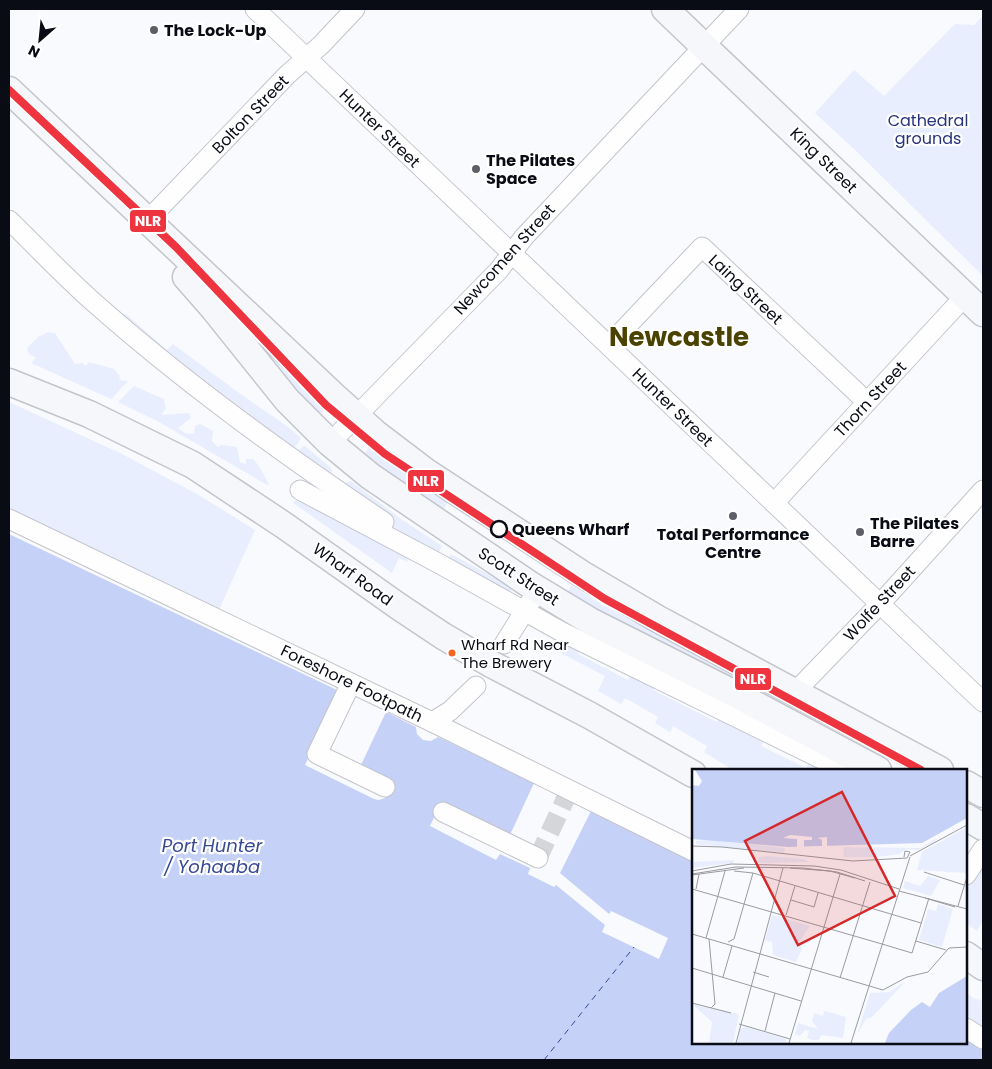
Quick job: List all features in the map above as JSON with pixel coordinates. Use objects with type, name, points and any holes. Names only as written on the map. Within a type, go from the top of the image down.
[{"type":"main road","name":"King Street","points":[[665,9],[974,304]]},
{"type":"main road","points":[[9,90],[355,416],[425,471],[573,568],[658,619],[938,769]]},
{"type":"main road","name":"Scott Street","points":[[9,108],[164,254],[214,309],[277,388],[330,443],[363,471],[524,581],[572,611],[739,696],[876,769]]},
{"type":"main road","name":"Wharf Road","points":[[9,382],[89,414],[192,465],[285,526],[443,636],[491,664],[590,715],[692,773]]},
{"type":"main road","points":[[967,785],[983,794]]},
{"type":"main road","points":[[967,818],[983,827]]},
{"type":"main road","points":[[967,956],[983,967]]},
{"type":"street","name":"Hunter Street","points":[[255,9],[983,702]]},
{"type":"street","name":"Bolton Street","points":[[147,220],[355,9]]},
{"type":"street","name":"Newcomen Street","points":[[330,443],[499,270],[511,252],[739,9]]},
{"type":"street","points":[[9,220],[89,299],[201,392],[384,522],[379,531]]},
{"type":"street","name":"Laing Street","points":[[609,345],[702,247],[867,402]]},
{"type":"street","name":"Thorn Street","points":[[774,503],[867,402],[974,304]]},
{"type":"street","points":[[300,490],[438,562],[529,605],[562,632],[842,769]]},
{"type":"street","name":"Wolfe Street","points":[[794,693],[880,604],[983,490]]},
{"type":"street","name":"Foreshore Footpath","points":[[9,520],[432,722],[692,851]]},
{"type":"street","points":[[504,644],[529,605]]},
{"type":"street","points":[[351,683],[317,754],[385,787]]},
{"type":"street","points":[[432,722],[450,710],[476,686]]},
{"type":"street","points":[[443,812],[538,858]]},
{"type":"street","points":[[967,831],[983,839]]},
{"type":"street","points":[[967,873],[983,849]]},
{"type":"street","points":[[967,1029],[983,1039]]},
{"type":"green space","name":"Cathedral grounds","points":[[983,16],[983,276],[815,113],[854,70],[884,96],[955,24],[974,25]]},
{"type":"green space","points":[[113,313],[126,314],[167,350],[173,344],[288,427],[301,438],[291,453]]},
{"type":"green space","points":[[48,332],[55,333],[75,364],[82,363],[86,366],[89,362],[114,369],[120,376],[119,380],[128,381],[111,399],[31,363],[36,358],[28,353],[27,348],[38,337]]},
{"type":"green space","points":[[256,340],[324,411],[319,416],[266,361]]},
{"type":"green space","points":[[134,386],[164,399],[166,409],[162,415],[189,413],[191,418],[178,428],[185,433],[194,433],[195,426],[200,424],[213,431],[212,441],[218,447],[221,445],[237,447],[240,462],[246,464],[246,459],[253,459],[269,484],[267,485],[159,422],[118,402]]},
{"type":"green space","points":[[9,402],[120,453],[197,494],[255,530],[217,614],[9,515]]},
{"type":"green space","points":[[303,446],[331,468],[332,472],[327,478],[295,456]]},
{"type":"green space","points":[[369,448],[448,502],[443,511],[364,454]]},
{"type":"green space","points":[[351,481],[401,519],[442,546],[438,554],[386,525],[337,486]]},
{"type":"green space","points":[[303,498],[409,555],[407,562],[399,558],[392,573],[292,502]]},
{"type":"green space","points":[[451,554],[513,588],[510,593],[448,559]]},
{"type":"green space","points":[[571,585],[601,604],[819,721],[819,723],[597,610],[568,592]]},
{"type":"green space","points":[[560,637],[581,647],[578,654],[628,680],[632,673],[655,684],[653,690],[717,722],[720,716],[766,738],[761,746],[806,768],[810,761],[828,769],[731,769],[704,752],[707,746],[673,726],[670,732],[655,723],[658,717],[625,698],[621,704],[598,691],[605,676],[553,649]]},
{"type":"green space","points":[[983,860],[983,920],[977,931],[967,924],[967,885]]},
{"type":"green space","points":[[967,993],[973,998],[983,1001],[983,1033],[967,1023]]},
{"type":"water","name":"Port Hunter / Yohaaba","points":[[9,534],[337,690],[376,704],[671,846],[692,859],[692,1044],[967,1044],[967,1037],[983,1048],[983,1060],[9,1060]]},
{"type":"pier","points":[[342,689],[594,805],[560,873],[609,914],[611,911],[668,938],[659,959],[602,932],[605,925],[556,885],[554,887],[528,874],[530,868],[500,854],[496,860],[430,826],[441,803],[509,837],[534,783],[438,737],[431,741],[423,740],[417,734],[416,727],[386,712],[361,765],[389,794],[385,798],[374,799],[305,765]]},
{"type":"ferry route","points":[[544,1060],[634,947]]},
{"type":"tunnel","points":[[538,858],[570,789]]},
{"type":"transit line","name":"NLR","points":[[9,90],[176,247],[326,405],[385,454],[605,599],[919,769]]},
{"type":"place","name":"The Lock-Up","points":[[154,30]]},
{"type":"place","name":"The Pilates Space","points":[[476,169]]},
{"type":"place","name":"Total Performance Centre","points":[[733,516]]},
{"type":"place","name":"Queens Wharf","points":[[499,529]]},
{"type":"place","name":"The Pilates Barre","points":[[860,532]]},
{"type":"place","name":"Wharf Rd Near The Brewery","points":[[452,653]]},
{"type":"district","name":"Newcastle","points":[[679,337]]}]
